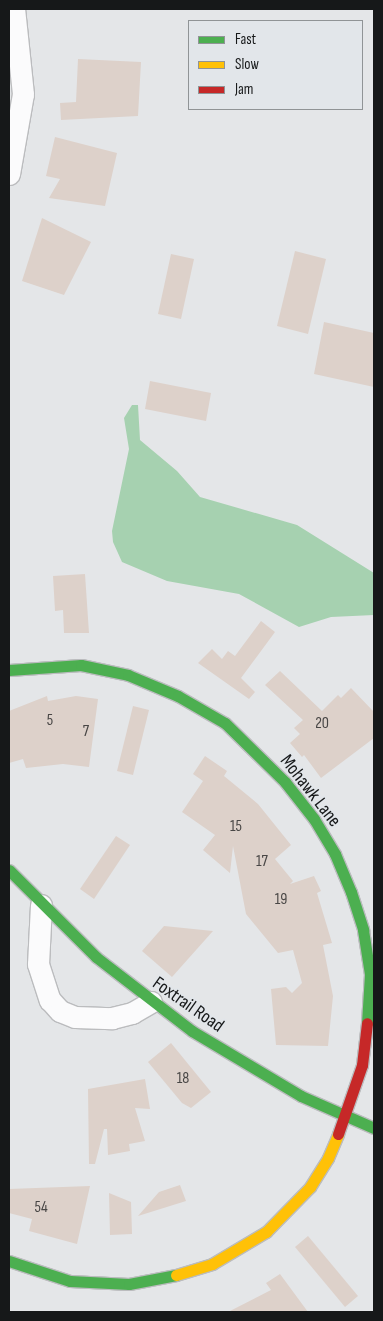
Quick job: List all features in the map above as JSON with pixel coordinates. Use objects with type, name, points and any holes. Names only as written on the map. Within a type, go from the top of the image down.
[{"type":"street","points":[[9,174],[23,94],[14,9]]},
{"type":"street","name":"Mohawk Lane","points":[[9,670],[81,665],[128,675],[178,696],[225,723],[284,782],[314,819],[335,854],[352,892],[363,930],[370,974],[368,1018],[362,1065],[345,1116],[328,1158],[303,1194],[266,1232],[212,1264],[157,1281],[96,1284],[44,1274],[9,1261]]},
{"type":"street","name":"Foxtrail Road","points":[[9,870],[41,905],[151,1002],[242,1062],[301,1096],[374,1128]]},
{"type":"street","points":[[41,905],[38,964],[47,994],[60,1011],[75,1017],[112,1018],[132,1013],[151,1002]]},
{"type":"green space","points":[[132,405],[138,405],[140,440],[177,471],[200,497],[297,525],[374,573],[374,615],[331,617],[299,627],[239,594],[167,581],[122,562],[113,542],[112,531],[129,449],[124,418]]},
{"type":"building","points":[[78,59],[141,62],[138,116],[61,120],[60,103],[76,102]]},
{"type":"building","points":[[55,137],[117,153],[105,206],[49,198],[60,179],[46,176]]},
{"type":"building","points":[[42,218],[91,242],[64,295],[22,281]]},
{"type":"building","points":[[295,251],[326,259],[308,334],[277,326]]},
{"type":"building","points":[[171,254],[194,259],[181,319],[158,314]]},
{"type":"building","points":[[324,322],[374,333],[374,387],[314,374]]},
{"type":"building","points":[[150,381],[211,393],[206,421],[145,409]]},
{"type":"building","points":[[85,574],[89,633],[64,633],[63,610],[55,611],[53,576]]},
{"type":"building","points":[[261,621],[275,632],[241,678],[255,692],[249,699],[198,663],[212,649],[222,659],[228,651],[235,656]]},
{"type":"building","points":[[280,671],[322,711],[338,695],[341,698],[351,688],[374,712],[374,738],[321,778],[304,755],[302,757],[290,743],[300,734],[294,728],[303,720],[265,685]]},
{"type":"building","points":[[47,696],[48,701],[76,696],[98,699],[89,767],[63,764],[26,768],[23,759],[9,763],[9,711]]},
{"type":"building","points":[[133,706],[149,710],[133,775],[117,771]]},
{"type":"building","points":[[205,756],[227,771],[224,776],[258,804],[291,845],[275,859],[293,881],[290,884],[314,876],[321,891],[317,893],[332,943],[323,945],[333,996],[328,1046],[276,1045],[271,989],[286,987],[292,993],[302,983],[293,950],[278,953],[246,914],[233,846],[230,873],[203,850],[215,835],[182,812],[203,781],[193,774]]},
{"type":"building","points":[[116,836],[130,845],[94,899],[80,889]]},
{"type":"building","points":[[164,926],[213,931],[172,977],[142,951]]},
{"type":"building","points":[[171,1043],[211,1092],[191,1108],[182,1103],[148,1062]]},
{"type":"building","points":[[145,1079],[150,1109],[135,1108],[145,1141],[129,1144],[130,1151],[108,1155],[107,1129],[104,1129],[95,1164],[89,1164],[88,1089]]},
{"type":"building","points":[[180,1185],[186,1201],[138,1216],[159,1192]]},
{"type":"building","points":[[90,1186],[77,1244],[29,1231],[32,1219],[9,1213],[9,1189]]},
{"type":"building","points":[[109,1193],[131,1202],[132,1234],[110,1235]]},
{"type":"building","points":[[308,1236],[358,1296],[345,1307],[295,1247]]},
{"type":"building","points":[[280,1274],[308,1312],[228,1312],[271,1290],[266,1283]]},
{"type":"traffic: fast","points":[[9,670],[81,665],[128,675],[178,696],[225,723],[285,782],[314,819],[335,854],[351,892],[363,930],[370,974],[367,1023]]},
{"type":"traffic: fast","points":[[9,870],[96,957],[192,1031],[301,1096],[374,1128]]},
{"type":"traffic: fast","points":[[9,1261],[70,1281],[129,1284],[176,1275]]},
{"type":"traffic: slow","points":[[176,1275],[212,1264],[266,1232],[310,1187],[328,1158],[338,1134]]},
{"type":"traffic: jam","points":[[338,1134],[362,1065],[367,1023]]}]
